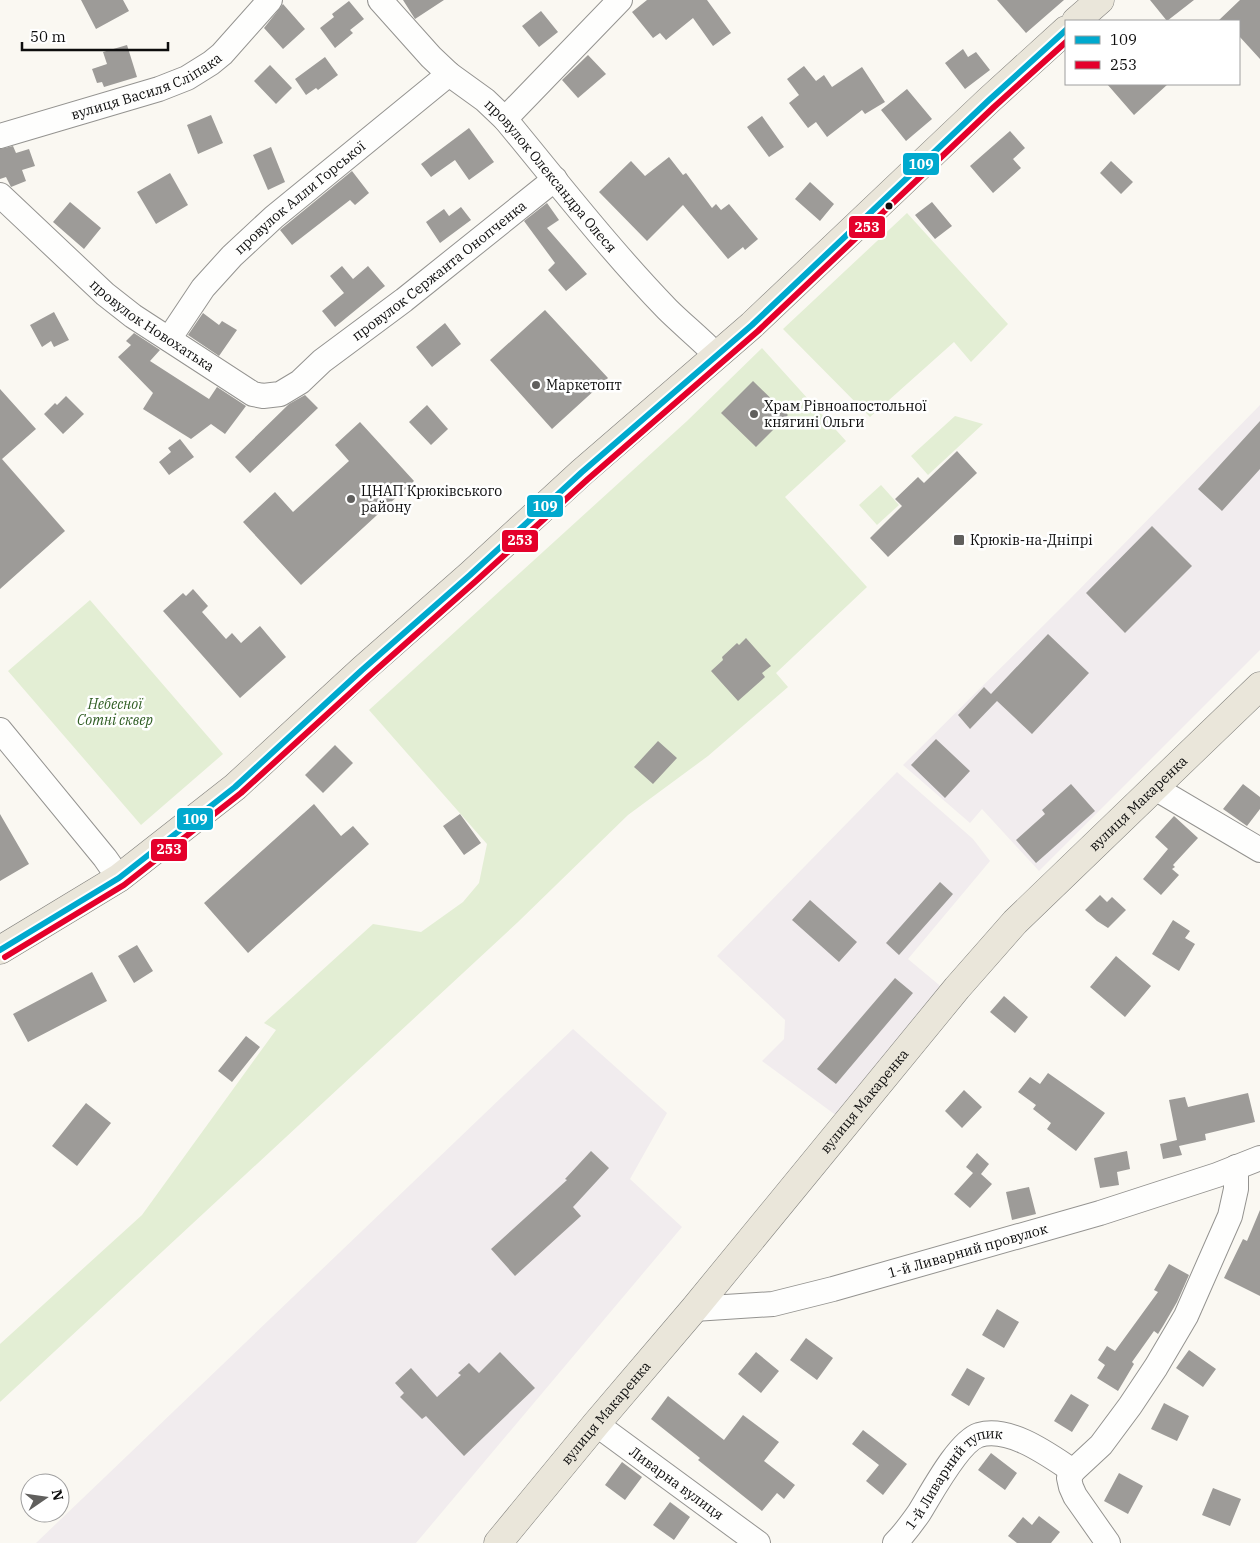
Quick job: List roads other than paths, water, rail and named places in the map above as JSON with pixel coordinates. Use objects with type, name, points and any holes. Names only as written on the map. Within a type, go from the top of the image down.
[{"type":"main road","points":[[1077,20],[1100,0]]},
{"type":"main road","points":[[0,950],[119,878],[235,787],[362,670],[604,453],[752,325],[988,101],[1065,31]]},
{"type":"main road","name":"вулиця Макаренка","points":[[498,1543],[694,1309],[957,988],[1015,922],[1260,686]]},
{"type":"street","name":"вулиця Василя Сліпака","points":[[0,136],[159,89],[187,78],[212,63],[231,46],[270,0]]},
{"type":"street","name":"провулок Олександра Олеся","points":[[380,0],[431,57],[449,74],[486,100],[505,119],[606,240],[668,310],[702,339],[717,356]]},
{"type":"street","points":[[505,119],[620,0]]},
{"type":"street","name":"провулок Алли Горської","points":[[169,339],[203,288],[232,256],[274,217],[449,74]]},
{"type":"street","name":"провулок Сержанта Онопченка","points":[[322,361],[404,300],[555,179]]},
{"type":"street","name":"провулок Новохатька","points":[[0,194],[105,294],[133,316],[253,394],[263,396],[280,394],[300,382],[322,361]]},
{"type":"street","points":[[0,730],[105,858],[119,878]]},
{"type":"street","points":[[1155,788],[1260,850]]},
{"type":"street","name":"1-й Ливарний провулок","points":[[694,1309],[773,1304],[833,1289],[1100,1213],[1217,1175],[1260,1158]]},
{"type":"street","points":[[1108,1543],[1075,1496],[1069,1478],[1073,1471],[1101,1445],[1130,1406],[1186,1316],[1230,1216],[1236,1189],[1236,1167]]},
{"type":"street","name":"Ливарна вулиця","points":[[596,1424],[758,1543]]},
{"type":"street","name":"1-й Ливарний тупик","points":[[896,1543],[918,1515],[945,1472],[967,1442],[979,1435],[992,1434],[1012,1437],[1044,1453],[1073,1471]]},
{"type":"place","name":"Маркетопт","points":[[536,385]]},
{"type":"place","name":"Храм Рівноапостольної княгині Ольги","points":[[754,414]]},
{"type":"place","name":"ЦНАП Крюківського району","points":[[351,499]]},
{"type":"place","name":"Крюків-на-Дніпрі","points":[[959,540]]},
{"type":"park label","name":"Небесної Сотні сквер","points":[[115,712]]}]
